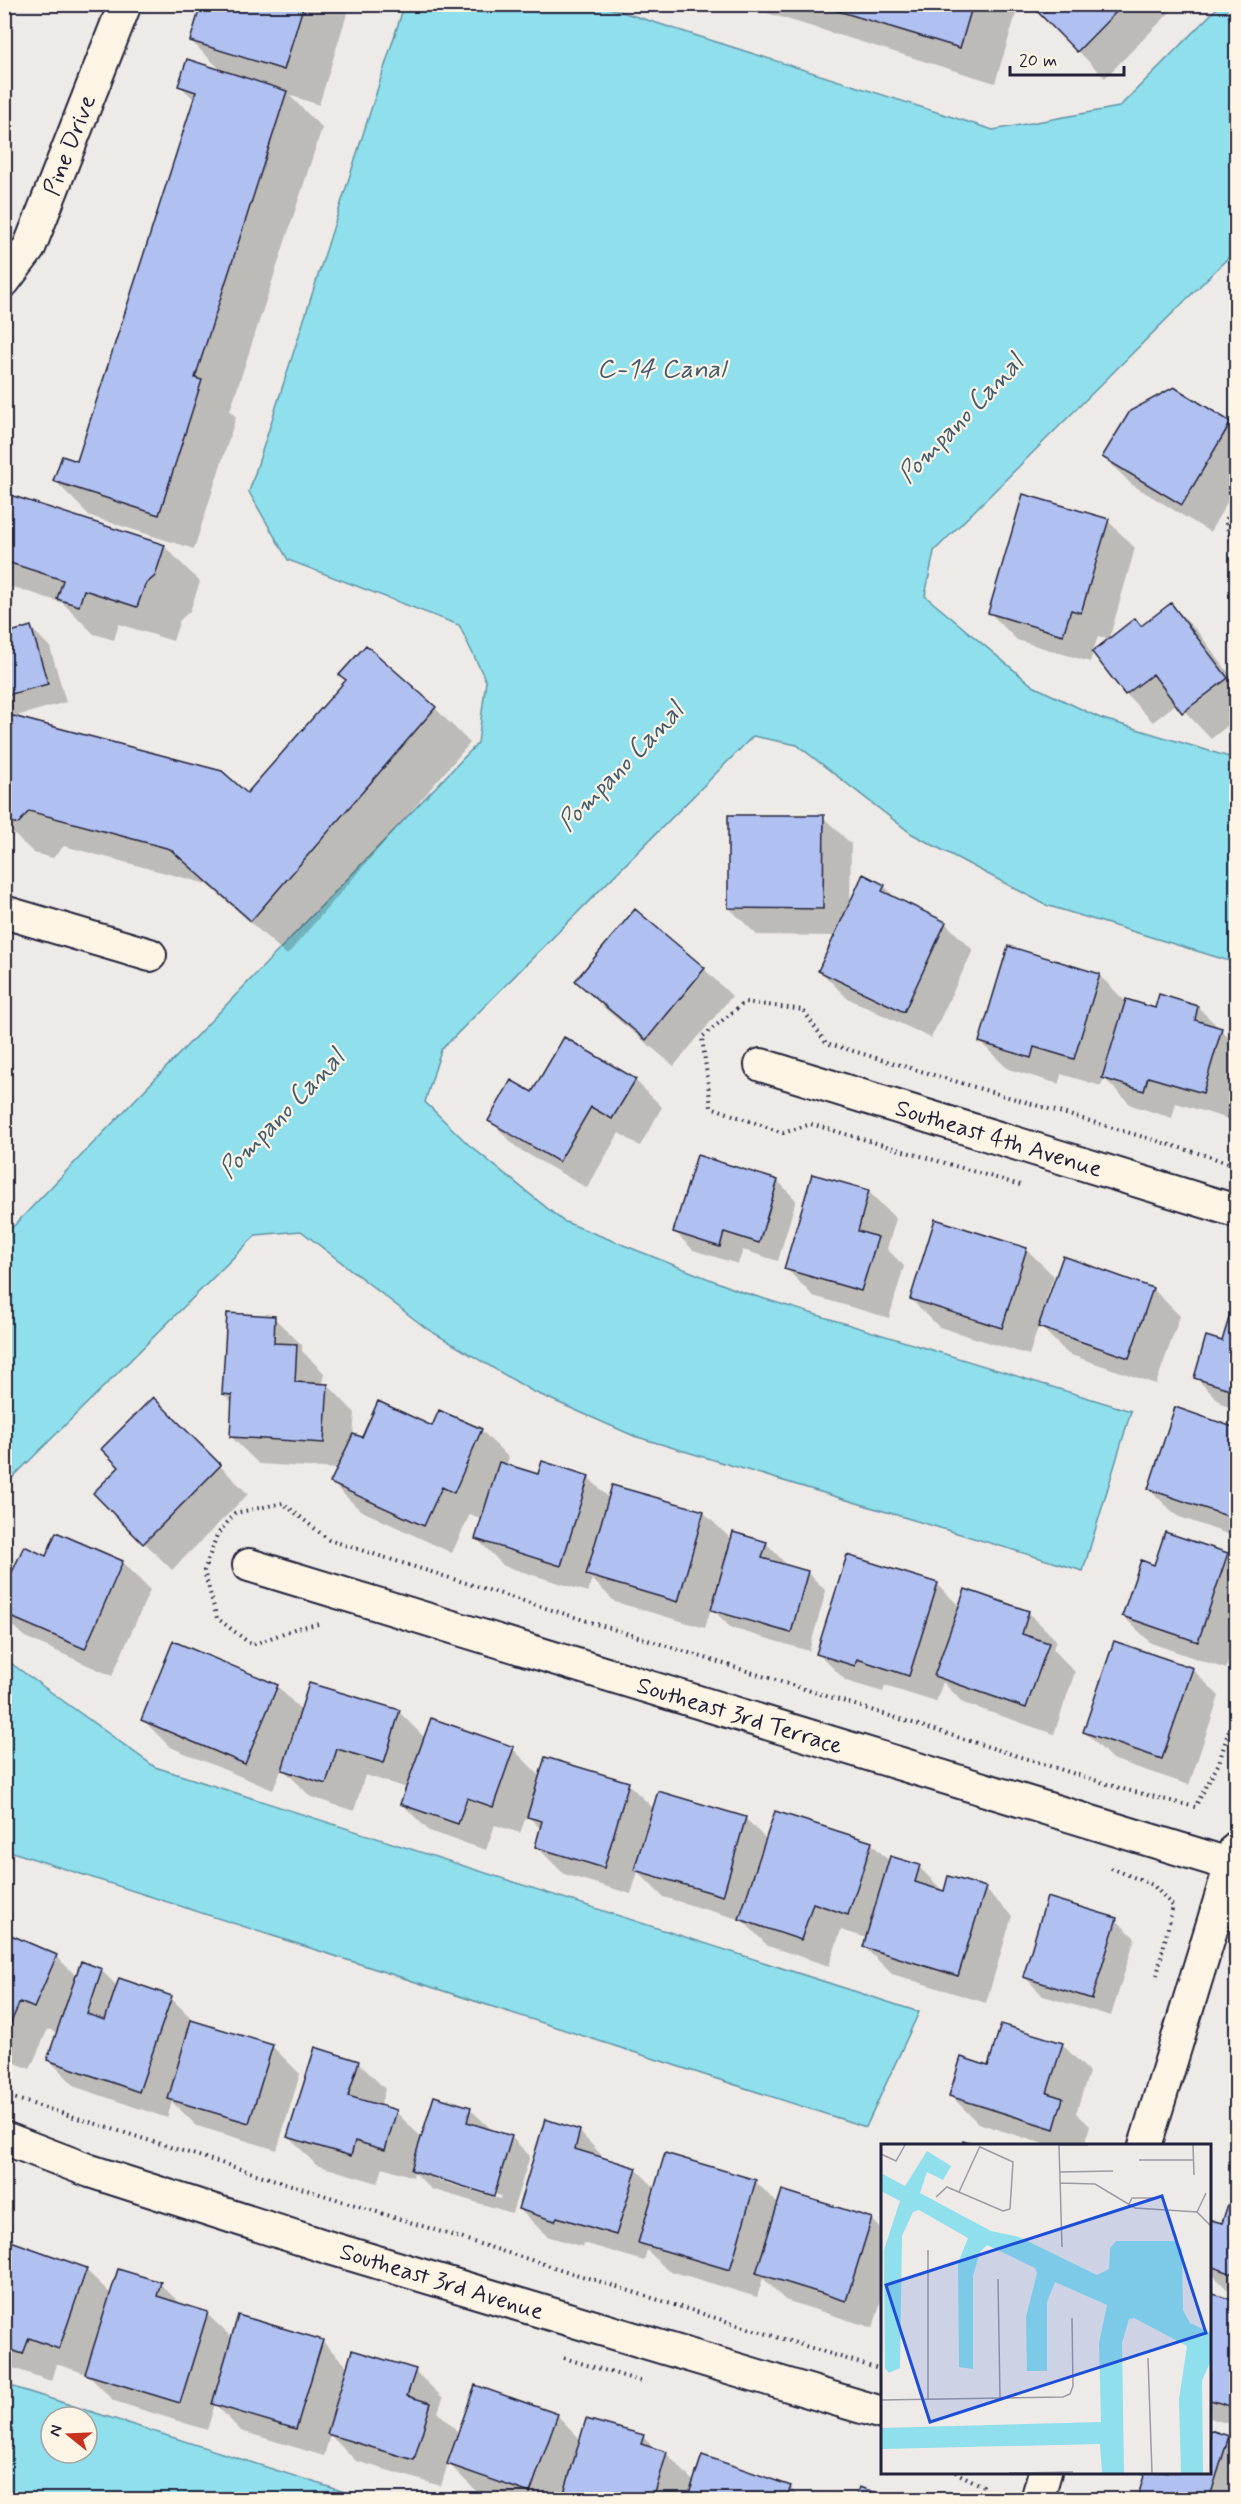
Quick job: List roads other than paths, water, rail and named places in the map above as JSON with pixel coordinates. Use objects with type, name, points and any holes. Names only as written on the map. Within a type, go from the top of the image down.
[{"type":"street","name":"Pine Drive","points":[[4,281],[29,248],[124,4]]},
{"type":"street","points":[[4,912],[150,955]]},
{"type":"street","name":"Southeast 4th Avenue","points":[[761,1065],[1236,1211]]},
{"type":"street","name":"Southeast 3rd Terrace","points":[[249,1565],[1234,1856]]},
{"type":"street","points":[[1145,2144],[1234,1856]]},
{"type":"street","name":"Southeast 3rd Avenue","points":[[4,2138],[90,2171],[330,2248],[881,2413]]},
{"type":"street","points":[[1037,2499],[1044,2474]]},
{"type":"water","name":"C-14 Canal","points":[[413,4],[600,5],[993,130],[1119,107],[1220,5],[1236,5],[1236,250],[934,551],[925,596],[1033,686],[1100,718],[1236,759],[1236,963],[1046,905],[912,834],[797,745],[753,736],[441,1050],[425,1102],[468,1144],[563,1221],[742,1292],[1131,1411],[1083,1571],[634,1436],[532,1391],[427,1329],[301,1231],[256,1235],[5,1485],[5,1235],[478,743],[486,681],[459,625],[288,560],[249,492],[403,9]]},
{"type":"water","points":[[5,1659],[155,1767],[919,2012],[866,2127],[6,1850]]},
{"type":"water","points":[[4,2384],[70,2405],[39,2405],[39,2465],[99,2465],[99,2414],[367,2499],[5,2499]]},
{"type":"water label","name":"Pompano Canal","points":[[960,418]]},
{"type":"water label","name":"Pompano Canal","points":[[620,766]]},
{"type":"water label","name":"Pompano Canal","points":[[281,1113]]}]
